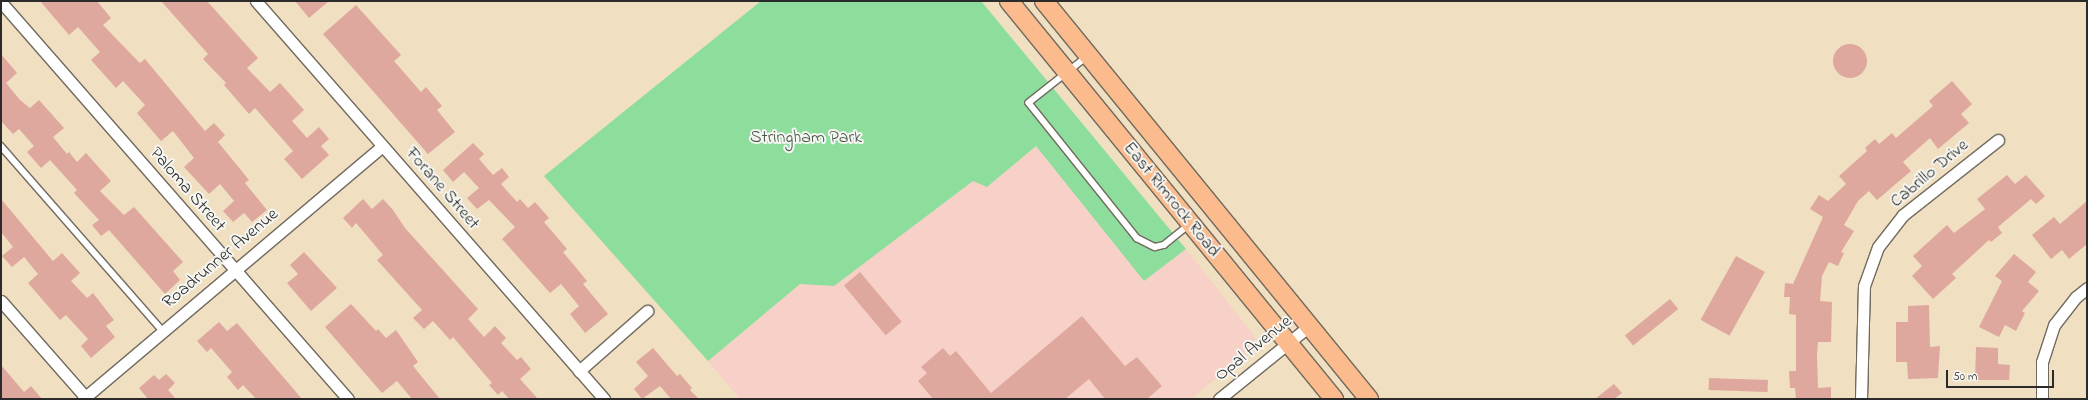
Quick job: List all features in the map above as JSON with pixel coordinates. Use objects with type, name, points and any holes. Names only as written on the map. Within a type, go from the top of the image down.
[{"type":"main road","name":"East Rimrock Road","points":[[1009,1],[1334,399]]},
{"type":"main road","name":"East Rimrock Road","points":[[1044,1],[1369,399]]},
{"type":"street","name":"Forane Street","points":[[256,1],[604,399]]},
{"type":"street","name":"Paloma Street","points":[[1,2],[348,399]]},
{"type":"street","name":"Cabrillo Drive","points":[[1861,399],[1864,286],[1878,247],[1903,215],[1998,140]]},
{"type":"street","name":"Roadrunner Avenue","points":[[85,398],[382,146]]},
{"type":"street","points":[[2042,399],[2042,362],[2054,325],[2076,297],[2087,288]]},
{"type":"street","points":[[1,301],[85,398]]},
{"type":"street","points":[[579,370],[647,311]]},
{"type":"street","name":"Opal Avenue","points":[[1219,399],[1309,326]]},
{"type":"lane","points":[[1088,55],[1029,103],[1137,238],[1155,247],[1164,245],[1190,224]]},
{"type":"lane","points":[[1,146],[163,331]]},
{"type":"shaded area","points":[[1036,146],[1144,281],[1186,249],[1256,338],[1252,350],[1191,399],[740,399],[708,361],[800,284],[834,286],[973,181],[987,187]]},
{"type":"green space","name":"Stringham Park","points":[[761,1],[981,1],[1186,249],[1144,281],[1036,146],[987,187],[973,181],[834,286],[800,284],[708,361],[544,176]]},
{"type":"building","points":[[40,1],[97,1],[111,18],[103,25],[140,63],[145,59],[205,131],[214,123],[225,135],[218,142],[249,180],[245,183],[267,210],[252,222],[244,213],[233,222],[223,211],[234,201],[220,184],[209,194],[184,167],[194,158],[173,131],[161,141],[137,113],[145,105],[123,81],[116,88],[91,60],[100,52],[78,27],[69,35]]},
{"type":"building","points":[[161,1],[207,1],[258,58],[247,68],[270,92],[280,83],[304,110],[292,121],[307,138],[319,127],[329,139],[321,146],[329,155],[302,179],[284,159],[293,151],[255,108],[249,114],[224,85],[226,83],[203,59],[208,54]]},
{"type":"building","points":[[295,1],[329,1],[309,18]]},
{"type":"building","points":[[356,5],[401,55],[394,61],[421,92],[426,87],[442,106],[437,110],[455,132],[428,154],[323,34]]},
{"type":"building","points":[[1847,44],[1853,44],[1862,49],[1866,55],[1866,67],[1862,73],[1853,78],[1847,78],[1838,73],[1833,64],[1833,58],[1838,49]]},
{"type":"building","points":[[1,54],[17,73],[6,83],[20,100],[30,108],[39,100],[64,128],[53,137],[67,154],[69,152],[77,162],[86,153],[111,181],[100,191],[124,215],[134,207],[183,262],[173,271],[180,280],[165,294],[109,230],[101,236],[92,225],[99,220],[74,193],[77,190],[50,160],[41,168],[27,152],[34,146],[19,129],[13,134],[1,121]]},
{"type":"building","points":[[1952,81],[1972,104],[1961,114],[1969,123],[1938,149],[1930,138],[1903,162],[1911,171],[1877,200],[1869,191],[1858,201],[1844,225],[1854,231],[1841,252],[1844,253],[1838,266],[1829,262],[1822,276],[1820,301],[1832,302],[1831,342],[1818,342],[1818,388],[1831,387],[1831,399],[1796,399],[1795,388],[1790,388],[1789,371],[1796,371],[1796,315],[1789,314],[1790,297],[1784,297],[1785,283],[1793,284],[1823,217],[1810,209],[1819,195],[1828,201],[1846,184],[1839,176],[1867,151],[1865,148],[1875,139],[1879,144],[1892,133],[1896,138],[1933,106],[1929,101]]},
{"type":"building","points":[[473,143],[484,154],[479,159],[493,175],[502,168],[509,177],[501,184],[517,202],[520,199],[528,208],[535,202],[549,218],[544,222],[567,249],[563,252],[587,281],[583,284],[608,314],[585,333],[570,314],[579,306],[561,284],[550,293],[502,239],[515,227],[489,200],[477,209],[467,198],[479,188],[464,172],[453,182],[443,170]]},
{"type":"building","points":[[2007,175],[2015,184],[2026,175],[2045,196],[2036,204],[2031,199],[1998,227],[2002,233],[1991,242],[1989,240],[1952,274],[1956,278],[1933,299],[1912,276],[1922,266],[1913,256],[1947,225],[1954,233],[1985,209],[1977,199]]},
{"type":"building","points":[[1,199],[53,261],[62,253],[80,273],[71,281],[87,298],[93,293],[114,320],[106,326],[115,337],[91,358],[81,346],[88,339],[66,315],[60,320],[28,283],[38,274],[24,257],[12,267],[2,256],[13,247],[1,232]]},
{"type":"building","points":[[363,199],[372,209],[383,199],[393,210],[405,228],[478,309],[468,319],[484,337],[495,326],[506,338],[501,343],[517,360],[521,357],[531,369],[520,379],[538,399],[509,399],[502,391],[498,395],[489,385],[492,383],[453,337],[450,340],[433,321],[424,329],[413,318],[422,310],[377,260],[383,255],[356,223],[352,228],[343,218]]},
{"type":"building","points":[[2087,201],[2087,244],[2069,259],[2062,250],[2051,259],[2032,235],[2054,217],[2060,224]]},
{"type":"building","points":[[304,252],[337,288],[311,311],[287,283],[298,274],[290,265]]},
{"type":"building","points":[[2014,254],[2036,272],[2028,282],[2039,291],[2022,311],[2025,313],[2016,331],[2005,325],[1999,337],[1979,327],[2002,281],[1995,276]]},
{"type":"building","points":[[1736,256],[1765,272],[1729,336],[1701,320]]},
{"type":"building","points":[[860,272],[902,322],[886,335],[844,285]]},
{"type":"building","points":[[1670,299],[1678,309],[1633,346],[1625,336]]},
{"type":"building","points":[[351,304],[376,331],[378,329],[386,338],[396,330],[418,362],[413,366],[440,399],[412,399],[397,381],[382,393],[325,327]]},
{"type":"building","points":[[1929,305],[1930,347],[1940,346],[1938,378],[1908,379],[1907,362],[1896,362],[1896,322],[1908,322],[1908,306]]},
{"type":"building","points":[[1082,316],[1125,366],[1137,357],[1162,386],[1147,399],[1105,399],[1089,379],[1065,399],[933,399],[918,381],[927,373],[921,367],[943,348],[950,356],[956,351],[991,393]]},
{"type":"building","points":[[219,322],[227,331],[237,323],[302,399],[256,399],[243,385],[238,390],[227,377],[232,372],[211,348],[207,352],[197,341]]},
{"type":"building","points":[[1976,347],[1998,348],[1998,364],[2010,365],[2009,380],[1975,380]]},
{"type":"building","points":[[653,348],[677,376],[680,374],[692,388],[690,390],[699,399],[671,399],[660,386],[642,399],[634,389],[648,376],[636,362]]},
{"type":"building","points":[[1,365],[24,392],[31,386],[42,399],[1,399]]},
{"type":"building","points":[[166,374],[175,383],[168,390],[176,399],[148,399],[139,388],[154,375],[159,380]]},
{"type":"building","points":[[1709,378],[1768,380],[1768,392],[1709,390]]},
{"type":"building","points":[[1614,384],[1622,393],[1614,399],[1595,399]]}]
